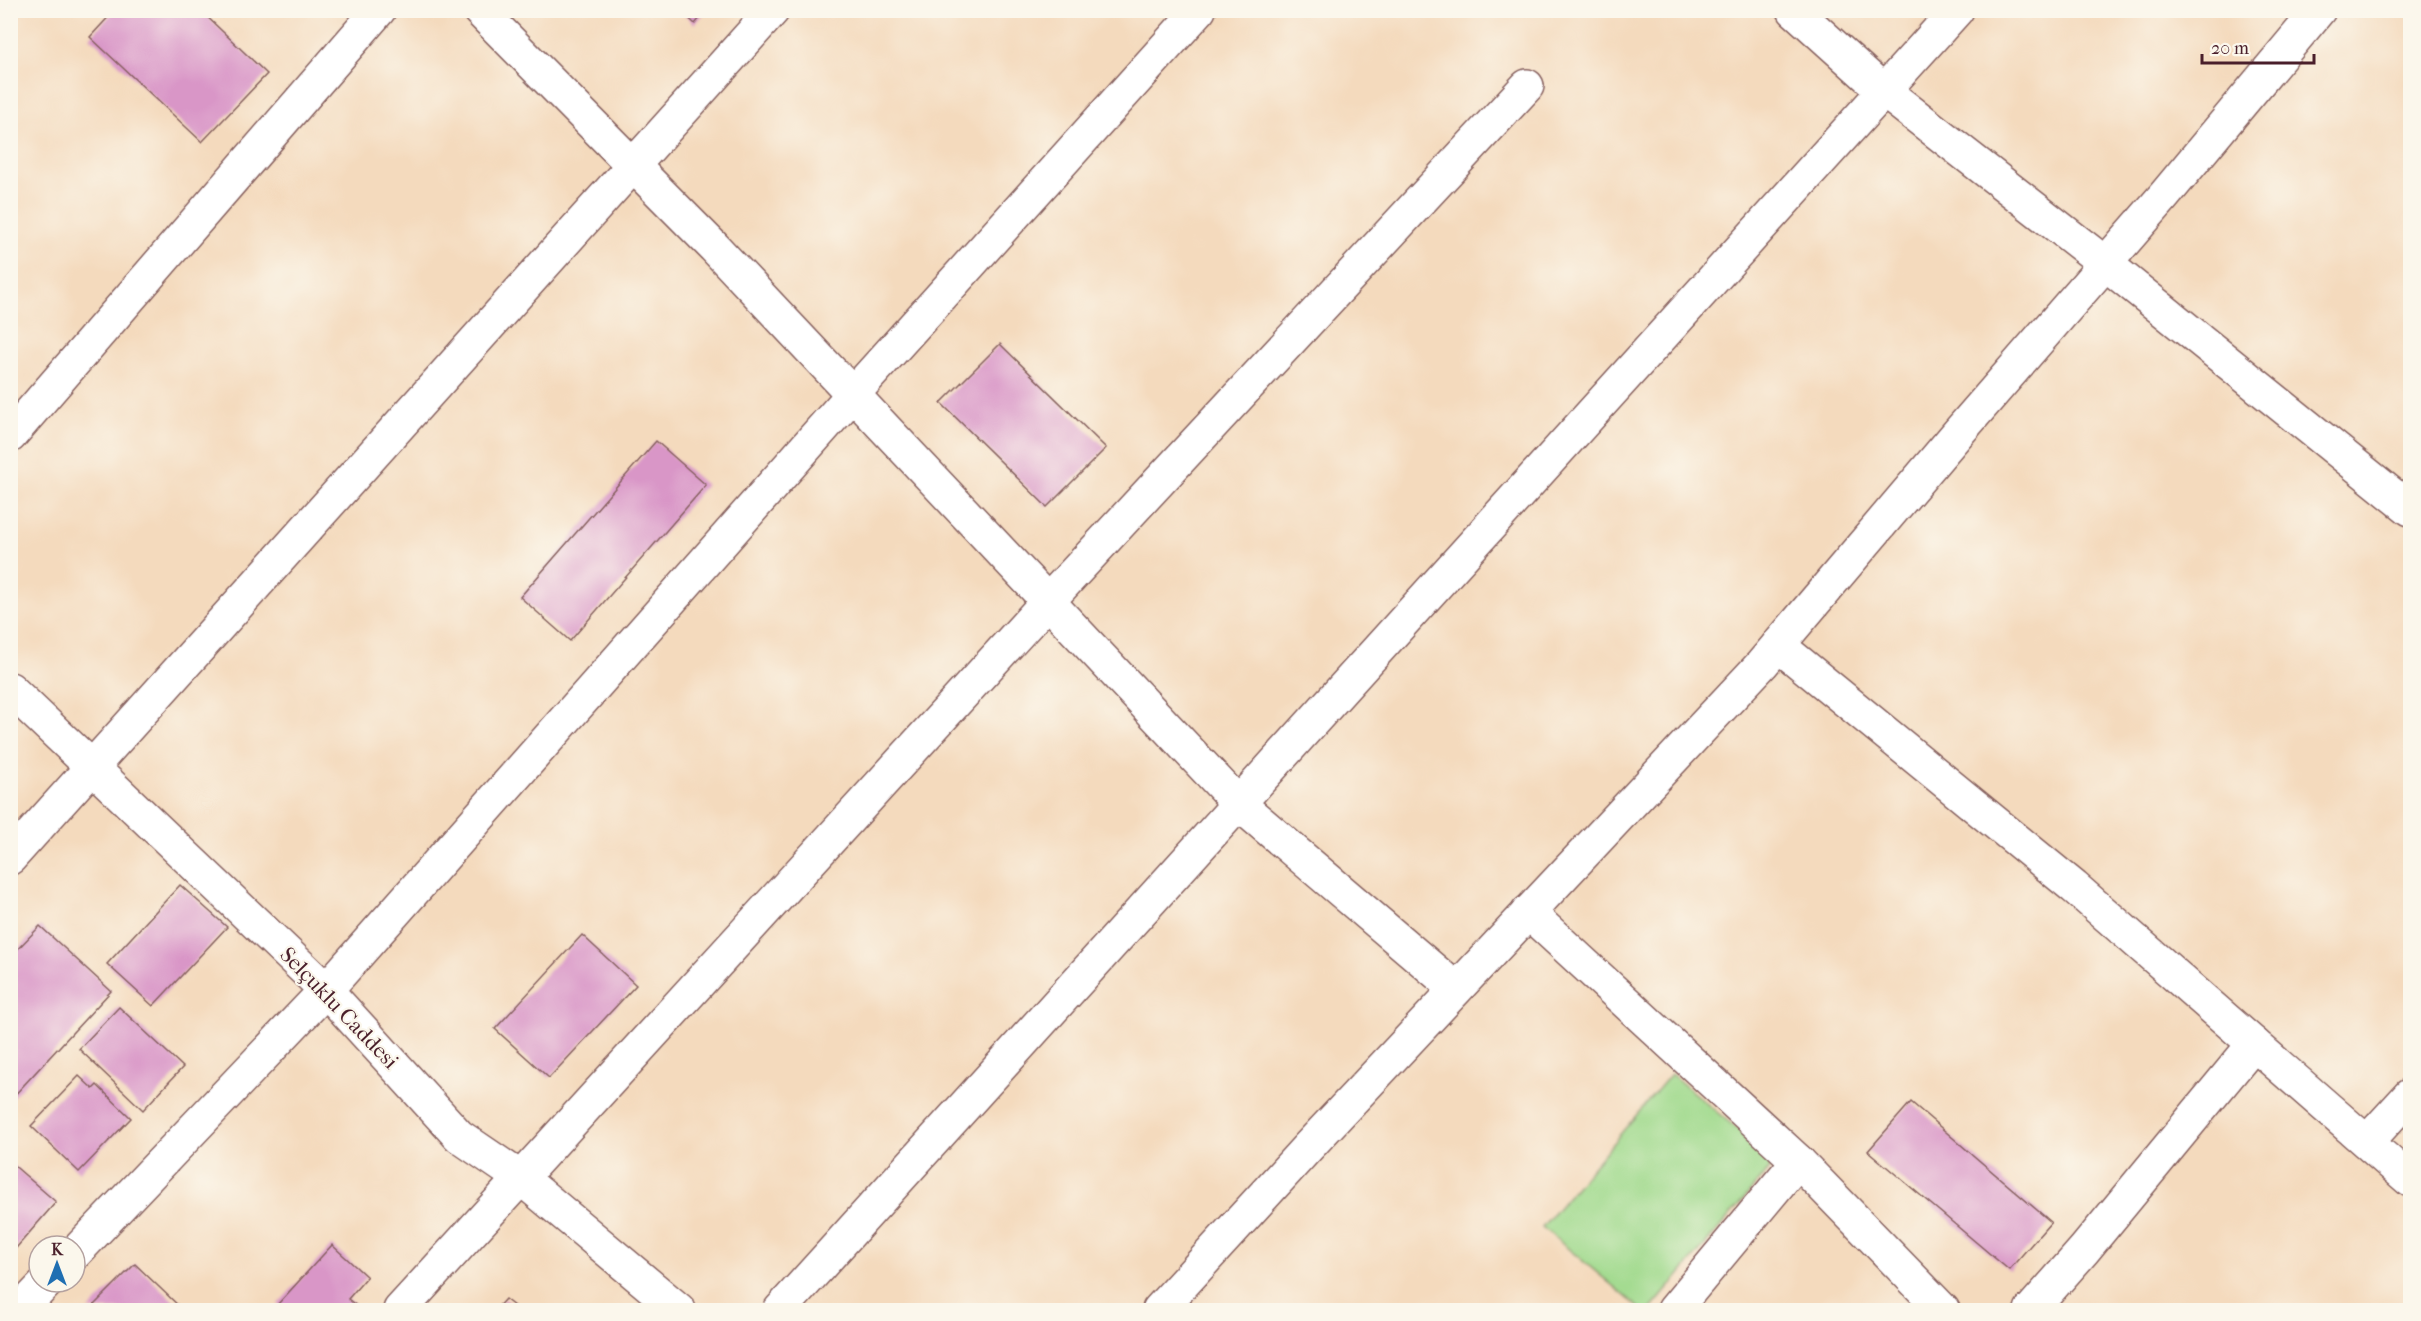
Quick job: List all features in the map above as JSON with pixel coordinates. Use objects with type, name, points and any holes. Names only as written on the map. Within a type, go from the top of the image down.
[{"type":"street","points":[[10,436],[379,10]]},
{"type":"street","points":[[479,10],[714,247],[1239,804],[1456,989]]},
{"type":"street","points":[[10,858],[773,10]]},
{"type":"street","points":[[87,1240],[326,990],[853,394],[1199,10]]},
{"type":"street","points":[[1794,10],[1884,91],[2106,264],[2410,509]]},
{"type":"street","points":[[780,1311],[1957,10]]},
{"type":"street","points":[[1159,1311],[1308,1147],[1778,645],[2106,264],[2319,10]]},
{"type":"street","points":[[400,1311],[1048,601],[1527,86]]},
{"type":"street","points":[[1778,645],[2074,887],[2410,1180]]},
{"type":"street","name":"Selçuklu Caddesi","points":[[10,689],[326,990],[459,1136],[522,1179],[679,1311]]},
{"type":"street","points":[[1528,912],[1798,1161],[1944,1311]]},
{"type":"street","points":[[2031,1311],[2254,1044]]},
{"type":"street","points":[[2367,1142],[2410,1095]]},
{"type":"street","points":[[1674,1311],[1798,1161]]},
{"type":"street","points":[[20,1311],[36,1294]]},
{"type":"green space","points":[[1671,1074],[1776,1161],[1650,1310],[1642,1310],[1542,1227]]},
{"type":"building","points":[[115,10],[200,10],[267,74],[202,142],[90,37]]},
{"type":"building","points":[[680,10],[707,10],[695,24]]},
{"type":"building","points":[[1000,344],[1106,448],[1047,507],[941,403]]},
{"type":"building","points":[[656,441],[706,485],[570,641],[520,597]]},
{"type":"building","points":[[180,885],[227,927],[153,1006],[107,964]]},
{"type":"building","points":[[40,926],[111,991],[10,1100],[10,957]]},
{"type":"building","points":[[582,935],[636,985],[549,1078],[495,1029]]},
{"type":"building","points":[[119,1007],[183,1067],[143,1110],[79,1049]]},
{"type":"building","points":[[79,1076],[93,1089],[97,1085],[131,1118],[79,1172],[31,1126]]},
{"type":"building","points":[[1911,1102],[2051,1222],[2009,1270],[1868,1151]]},
{"type":"building","points":[[10,1162],[56,1202],[10,1255]]},
{"type":"building","points":[[332,1245],[367,1277],[348,1299],[362,1310],[286,1310],[278,1304]]},
{"type":"building","points":[[135,1264],[183,1310],[89,1310]]},
{"type":"building","points":[[505,1299],[519,1310],[495,1310]]}]
